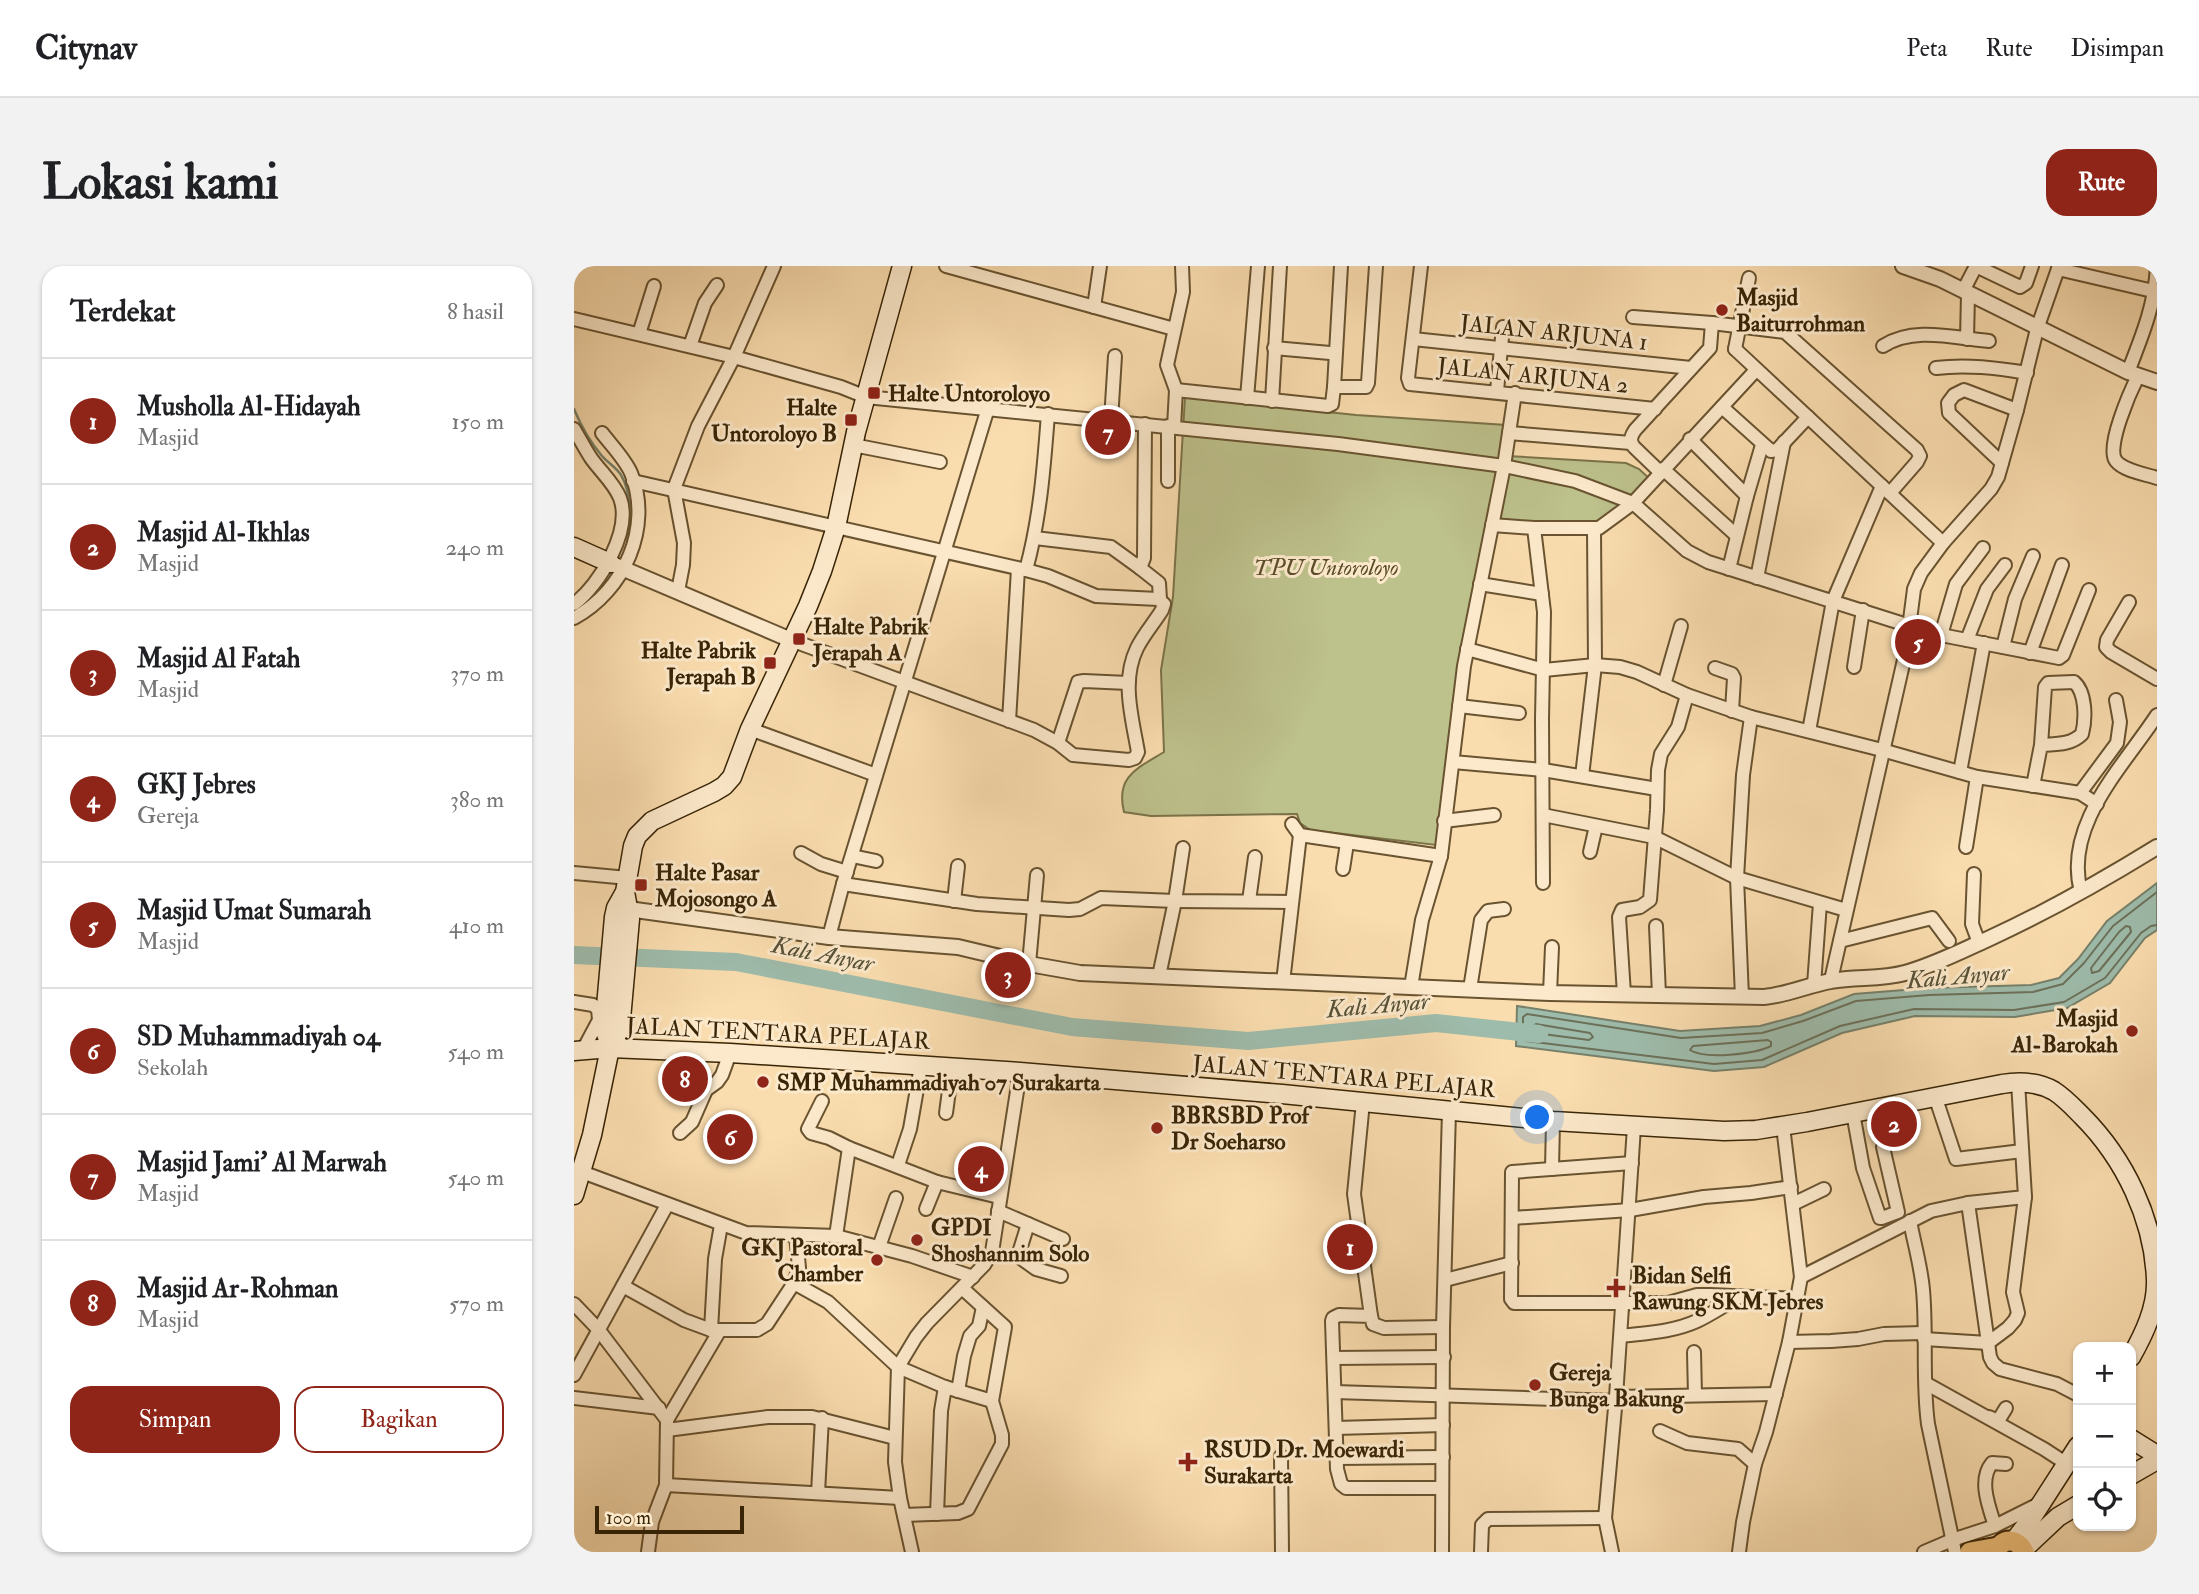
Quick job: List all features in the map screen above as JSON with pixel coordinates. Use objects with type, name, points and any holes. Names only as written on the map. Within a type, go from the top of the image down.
[{"type":"main road","points":[[574,1195],[592,1135],[611,1038],[624,904],[633,846],[637,836],[652,821],[714,792],[729,781],[822,571],[836,527],[853,445],[902,266]]},
{"type":"main road","points":[[574,547],[614,564]]},
{"type":"main road","name":"JALAN TENTARA PELAJAR","points":[[579,1050],[611,1038],[730,1053],[1020,1072],[1553,1121],[1724,1131],[1783,1126],[2018,1082],[2034,1084],[2054,1091],[2088,1122],[2127,1175],[2141,1207],[2153,1259],[2155,1299],[2136,1346]]},
{"type":"main road","points":[[2136,1442],[2157,1454]]},
{"type":"main road","points":[[2011,1548],[2073,1454]]},
{"type":"main road","points":[[2136,1472],[2157,1461]]},
{"type":"main road","points":[[1970,1552],[2011,1548],[2073,1509]]},
{"type":"street","points":[[678,591],[684,543],[674,489],[698,426],[734,357],[774,266]]},
{"type":"street","points":[[946,266],[974,270],[1174,329]]},
{"type":"street","points":[[1094,307],[1100,266]]},
{"type":"street","points":[[1168,481],[1176,390],[1167,365],[1183,292],[1182,266]]},
{"type":"street","points":[[1247,398],[1258,266]]},
{"type":"street","points":[[1272,401],[1280,266]]},
{"type":"street","points":[[1176,390],[1330,405],[1333,401],[1341,266]]},
{"type":"street","points":[[1334,387],[1364,387],[1368,384],[1376,266]]},
{"type":"street","points":[[1413,339],[1422,266]]},
{"type":"street","points":[[1903,266],[1940,279],[2038,329],[2133,374],[2157,382]]},
{"type":"street","points":[[1967,339],[1965,292],[1976,266],[2020,287],[2026,283],[2032,266]]},
{"type":"street","points":[[2157,266],[2157,292],[2124,406],[2113,457],[2124,467],[2157,478]]},
{"type":"street","points":[[1831,980],[1910,626],[1914,589],[1921,573],[1944,543],[1991,489],[2003,463],[2038,329],[2059,268],[2157,292]]},
{"type":"street","points":[[1735,349],[1749,278]]},
{"type":"street","points":[[690,346],[705,303],[717,285]]},
{"type":"street","points":[[639,334],[654,286]]},
{"type":"street","points":[[1633,317],[1712,323],[1787,333],[1917,450],[1920,456],[1917,462],[1886,490],[1833,601],[1809,731]]},
{"type":"street","points":[[574,319],[734,357],[841,387],[866,397],[1338,444],[1504,466],[1575,481],[1633,503],[1697,558],[1941,635],[2030,653],[2062,657],[2089,590]]},
{"type":"street","points":[[1631,443],[1635,430],[1710,348],[1712,323]]},
{"type":"street","points":[[1497,391],[1503,327]]},
{"type":"street","points":[[1883,346],[1901,336],[1914,334],[1989,341]]},
{"type":"street","name":"JALAN ARJUNA 1","points":[[1413,339],[1690,368]]},
{"type":"street","name":"JALAN ARJUNA 2","points":[[1413,339],[1408,381],[1414,385],[1497,391],[1655,409]]},
{"type":"street","points":[[1274,348],[1331,353]]},
{"type":"street","points":[[1710,348],[1735,349],[1944,543]]},
{"type":"street","points":[[1111,420],[1115,356]]},
{"type":"street","points":[[1936,368],[1994,368],[2027,373]]},
{"type":"street","points":[[1492,524],[1594,529],[1633,503],[1756,370]]},
{"type":"street","points":[[2003,463],[1949,412],[1948,404],[1954,395],[1967,390],[2017,410]]},
{"type":"street","points":[[1411,987],[1423,920],[1441,856],[1467,649],[1504,466],[1515,393]]},
{"type":"street","points":[[1722,407],[1762,445],[1774,451],[1808,417]]},
{"type":"street","points":[[829,937],[988,408]]},
{"type":"street","points":[[1010,721],[1022,569],[1035,538],[1048,414]]},
{"type":"street","points":[[1140,568],[1144,558],[1145,424]]},
{"type":"street","points":[[574,429],[621,500],[621,532],[614,564],[598,602],[574,618]]},
{"type":"street","points":[[574,604],[614,564],[632,551],[639,522],[637,492],[630,471],[602,433]]},
{"type":"street","points":[[1509,433],[1631,443],[1736,535]]},
{"type":"street","points":[[1690,439],[1747,496]]},
{"type":"street","points":[[1757,578],[1784,442]]},
{"type":"street","points":[[853,445],[940,462]]},
{"type":"street","points":[[1728,569],[1762,445]]},
{"type":"street","points":[[633,481],[1022,569],[1048,576],[1096,596],[1160,599]]},
{"type":"street","points":[[1534,528],[1544,612],[1544,883]]},
{"type":"street","points":[[1582,776],[1595,665],[1594,529]]},
{"type":"street","points":[[614,564],[791,640],[1034,730],[1073,755],[1122,760],[1135,758],[1138,752],[1128,683],[1137,649],[1163,608],[1158,583],[1111,547],[1035,538]]},
{"type":"street","points":[[1941,635],[1956,584],[1983,548]]},
{"type":"street","points":[[2003,647],[2015,599],[2033,556]]},
{"type":"street","points":[[1967,640],[1987,589],[2005,565]]},
{"type":"street","points":[[2030,653],[2062,565]]},
{"type":"street","points":[[1480,583],[1542,594]]},
{"type":"street","points":[[2129,602],[2106,647],[2157,679]]},
{"type":"street","points":[[1854,667],[1863,610]]},
{"type":"street","points":[[1664,685],[1681,626]]},
{"type":"street","points":[[1960,772],[1984,643]]},
{"type":"street","points":[[1467,649],[1544,670],[1595,665],[1628,669],[1687,695],[1751,717],[1977,777],[2080,793],[2097,804]]},
{"type":"street","points":[[1715,668],[1732,674],[1734,678],[1732,711]]},
{"type":"street","points":[[1058,743],[1078,682],[1128,683]]},
{"type":"street","points":[[2033,786],[2041,745],[2045,687],[2052,682],[2074,682],[2080,688],[2085,716],[2082,734],[2068,743],[2041,745]]},
{"type":"street","points":[[1625,994],[1619,917],[1622,910],[1640,907],[1650,900],[1657,770],[1661,754],[1678,727],[1687,695]]},
{"type":"street","points":[[2080,793],[2116,743],[2120,722],[2116,700]]},
{"type":"street","points":[[1459,706],[1519,713]]},
{"type":"street","points":[[2081,892],[2077,877],[2077,858],[2082,836],[2097,804],[2157,716]]},
{"type":"street","points":[[1742,997],[1737,878],[1751,717]]},
{"type":"street","points":[[750,729],[876,775]]},
{"type":"street","points":[[1453,762],[1543,770],[1657,789]]},
{"type":"street","points":[[1966,847],[1977,777]]},
{"type":"street","points":[[1444,821],[1494,815]]},
{"type":"street","points":[[1544,815],[1654,837],[1737,878],[1846,910]]},
{"type":"street","points":[[1590,852],[1596,826]]},
{"type":"street","points":[[1283,982],[1292,902],[1296,830],[1347,843],[1441,856]]},
{"type":"street","points":[[1343,869],[1347,843]]},
{"type":"street","points":[[574,873],[624,904],[829,937],[958,947],[1080,973],[1550,993],[1742,997],[1781,995],[1831,980],[1902,974],[1934,963],[2081,892],[2157,847]]},
{"type":"street","points":[[1159,976],[1175,901],[1182,848]]},
{"type":"street","points":[[801,853],[845,878],[954,901],[1080,909],[1101,898],[1292,902]]},
{"type":"street","points":[[852,856],[876,861]]},
{"type":"street","points":[[1249,901],[1255,857]]},
{"type":"street","points":[[954,901],[958,866]]},
{"type":"street","points":[[1029,964],[1037,874]]},
{"type":"street","points":[[1974,874],[1972,924],[1979,943]]},
{"type":"street","points":[[1814,985],[1820,903]]},
{"type":"street","points":[[1470,989],[1480,920],[1488,911],[1504,909]]},
{"type":"street","points":[[1840,941],[1933,918],[1949,941]]},
{"type":"street","points":[[1656,926],[1659,995]]},
{"type":"street","points":[[1550,993],[1552,947]]},
{"type":"street","points":[[574,1002],[593,1005],[598,1009],[599,1020],[579,1050]]},
{"type":"street","points":[[680,1133],[692,1122],[706,1090],[722,1075],[730,1053]]},
{"type":"street","points":[[898,1165],[910,1129],[921,1066]]},
{"type":"street","points":[[946,1113],[952,1068]]},
{"type":"street","points":[[912,1552],[895,1462],[898,1367],[916,1337],[984,1265],[992,1252],[1020,1072]]},
{"type":"street","points":[[1789,1342],[1858,1339],[1884,1334],[1988,1343],[2008,1328],[2018,1313],[2013,1292],[2025,1198],[2018,1082]]},
{"type":"street","points":[[1935,1096],[1956,1159],[2022,1151]]},
{"type":"street","points":[[822,1101],[809,1132],[937,1182],[999,1197]]},
{"type":"street","points":[[1363,1102],[1354,1194],[1373,1324],[1384,1328],[1443,1327]]},
{"type":"street","points":[[1442,1552],[1443,1327],[1449,1111]]},
{"type":"street","points":[[1853,1113],[1863,1168],[1882,1218],[1898,1212],[1883,1147]]},
{"type":"street","points":[[1552,1169],[1553,1121]]},
{"type":"street","points":[[1739,1552],[1755,1464],[1789,1342],[1801,1277],[1783,1126]]},
{"type":"street","points":[[1612,1552],[1605,1518],[1616,1399],[1634,1127]]},
{"type":"street","points":[[836,1236],[849,1148]]},
{"type":"street","points":[[1632,1163],[1512,1172],[1511,1299],[1514,1303],[1668,1303],[1697,1295],[1797,1299]]},
{"type":"street","points":[[582,1172],[746,1233],[836,1236],[973,1276]]},
{"type":"street","points":[[926,1209],[937,1182]]},
{"type":"street","points":[[1512,1218],[1630,1210],[1791,1187]]},
{"type":"street","points":[[1793,1204],[1824,1189]]},
{"type":"street","points":[[879,1247],[896,1198]]},
{"type":"street","points":[[1801,1277],[1931,1211],[1968,1203],[2025,1198]]},
{"type":"street","points":[[1968,1203],[1993,1363],[2000,1369],[2057,1384],[2073,1392]]},
{"type":"street","points":[[574,1375],[667,1205]]},
{"type":"street","points":[[998,1212],[1063,1240]]},
{"type":"street","points":[[1910,1221],[1921,1277],[1927,1384],[1925,1406],[1953,1546]]},
{"type":"street","points":[[1028,1224],[1018,1256],[1036,1269],[1061,1276]]},
{"type":"street","points":[[648,1552],[652,1522],[666,1485],[667,1425],[715,1330],[715,1259],[721,1225]]},
{"type":"street","points":[[623,1286],[684,1320],[715,1330],[750,1331],[764,1327],[794,1283],[799,1268],[796,1235]]},
{"type":"street","points":[[1445,1280],[1512,1263]]},
{"type":"street","points":[[794,1283],[828,1302],[898,1367],[945,1387],[992,1401]]},
{"type":"street","points":[[904,1515],[958,1513],[968,1509],[1000,1451],[1002,1435],[992,1401],[1005,1327],[962,1288]]},
{"type":"street","points":[[1620,1336],[1659,1332],[1688,1324],[1741,1296]]},
{"type":"street","points":[[1679,1300],[1688,1324]]},
{"type":"street","points":[[574,1304],[598,1329],[659,1408],[667,1425]]},
{"type":"street","points":[[958,1391],[964,1356],[970,1336],[979,1326],[983,1307]]},
{"type":"street","points":[[1371,1316],[1339,1315],[1332,1321],[1337,1458],[1341,1484],[1346,1488],[1442,1488]]},
{"type":"street","points":[[1694,1352],[1695,1395]]},
{"type":"street","points":[[1334,1358],[1444,1357]]},
{"type":"street","points":[[1927,1384],[2067,1464]]},
{"type":"street","points":[[937,1514],[941,1411],[945,1387]]},
{"type":"street","points":[[1335,1392],[1616,1399],[1776,1394]]},
{"type":"street","points":[[574,1398],[659,1408]]},
{"type":"street","points":[[1983,1416],[1998,1421],[2006,1408]]},
{"type":"street","points":[[667,1425],[768,1417],[822,1418],[895,1438]]},
{"type":"street","points":[[818,1493],[822,1418]]},
{"type":"street","points":[[1336,1428],[1443,1425]]},
{"type":"street","points":[[1660,1431],[1687,1443],[1738,1449],[1755,1464]]},
{"type":"street","points":[[1281,1455],[1282,1552]]},
{"type":"street","points":[[1337,1458],[1443,1457]]},
{"type":"street","points":[[1995,1526],[1985,1483],[1986,1475],[1992,1463],[2006,1464]]},
{"type":"street","points":[[666,1485],[900,1498]]},
{"type":"street","points":[[1924,1552],[1953,1546],[2041,1503]]},
{"type":"street","points":[[1481,1552],[1482,1525],[1488,1519],[1605,1518]]},
{"type":"green space","name":"TPU Untoroloyo","points":[[1185,397],[1356,415],[1506,425],[1456,689],[1436,845],[1310,830],[1300,823],[1297,814],[1151,816],[1124,812],[1122,800],[1126,781],[1131,774],[1164,752],[1161,670],[1173,597]]},
{"type":"green space","points":[[1508,456],[1626,463],[1639,469],[1650,479],[1635,496],[1595,526],[1496,523]]},
{"type":"water","points":[[2157,883],[2157,930],[2145,938],[2110,983],[2067,1008],[2015,1017],[1915,1016],[1842,1033],[1764,1067],[1714,1071],[1516,1046],[1517,1006],[1680,1031],[1760,1026],[1801,1015],[1854,994],[1929,988],[2031,985],[2059,978],[2078,959],[2107,921]]},
{"type":"waterway","points":[[574,409],[594,445],[619,472],[625,483],[630,509],[627,545]]},
{"type":"waterway","points":[[585,602],[607,580]]},
{"type":"waterway","name":"Kali Anyar","points":[[574,955],[736,962],[1072,1027],[1248,1041],[1436,1023],[1539,1034]]},
{"type":"place","name":"Masjid Baiturrohman","points":[[1722,310]]},
{"type":"place","name":"Halte Untoroloyo","points":[[874,393]]},
{"type":"place","name":"Halte Untoroloyo B","points":[[851,420]]},
{"type":"place","name":"Masjid Jami' Al Marwah","points":[[1108,432]]},
{"type":"place","name":"Halte Pabrik Jerapah A","points":[[799,639]]},
{"type":"place","name":"Masjid Umat Sumarah","points":[[1918,642]]},
{"type":"place","name":"Halte Pabrik Jerapah B","points":[[770,663]]},
{"type":"place","name":"Halte Pasar Mojosongo A","points":[[641,885]]},
{"type":"place","name":"Masjid Al Fatah","points":[[1008,975]]},
{"type":"place","name":"Masjid Al-Barokah","points":[[2132,1031]]},
{"type":"place","name":"Masjid Ar-Rohman","points":[[685,1079]]},
{"type":"place","name":"SMP Muhammadiyah 07 Surakarta","points":[[763,1082]]},
{"type":"place","name":"Masjid Al-Ikhlas","points":[[1894,1124]]},
{"type":"place","name":"BBRSBD Prof Dr Soeharso","points":[[1157,1128]]},
{"type":"place","name":"SD Muhammadiyah 04","points":[[730,1137]]},
{"type":"place","name":"GKJ Jebres","points":[[981,1169]]},
{"type":"place","name":"GPDI Shoshannim Solo","points":[[917,1240]]},
{"type":"place","name":"Musholla Al-Hidayah","points":[[1350,1247]]},
{"type":"place","name":"GKJ Pastoral Chamber","points":[[877,1260]]},
{"type":"place","name":"Bidan Selfi Rawung SKM Jebres","points":[[1616,1288]]},
{"type":"place","name":"Gereja Bunga Bakung","points":[[1535,1385]]},
{"type":"place","name":"RSUD Dr. Moewardi Surakarta","points":[[1188,1462]]}]
